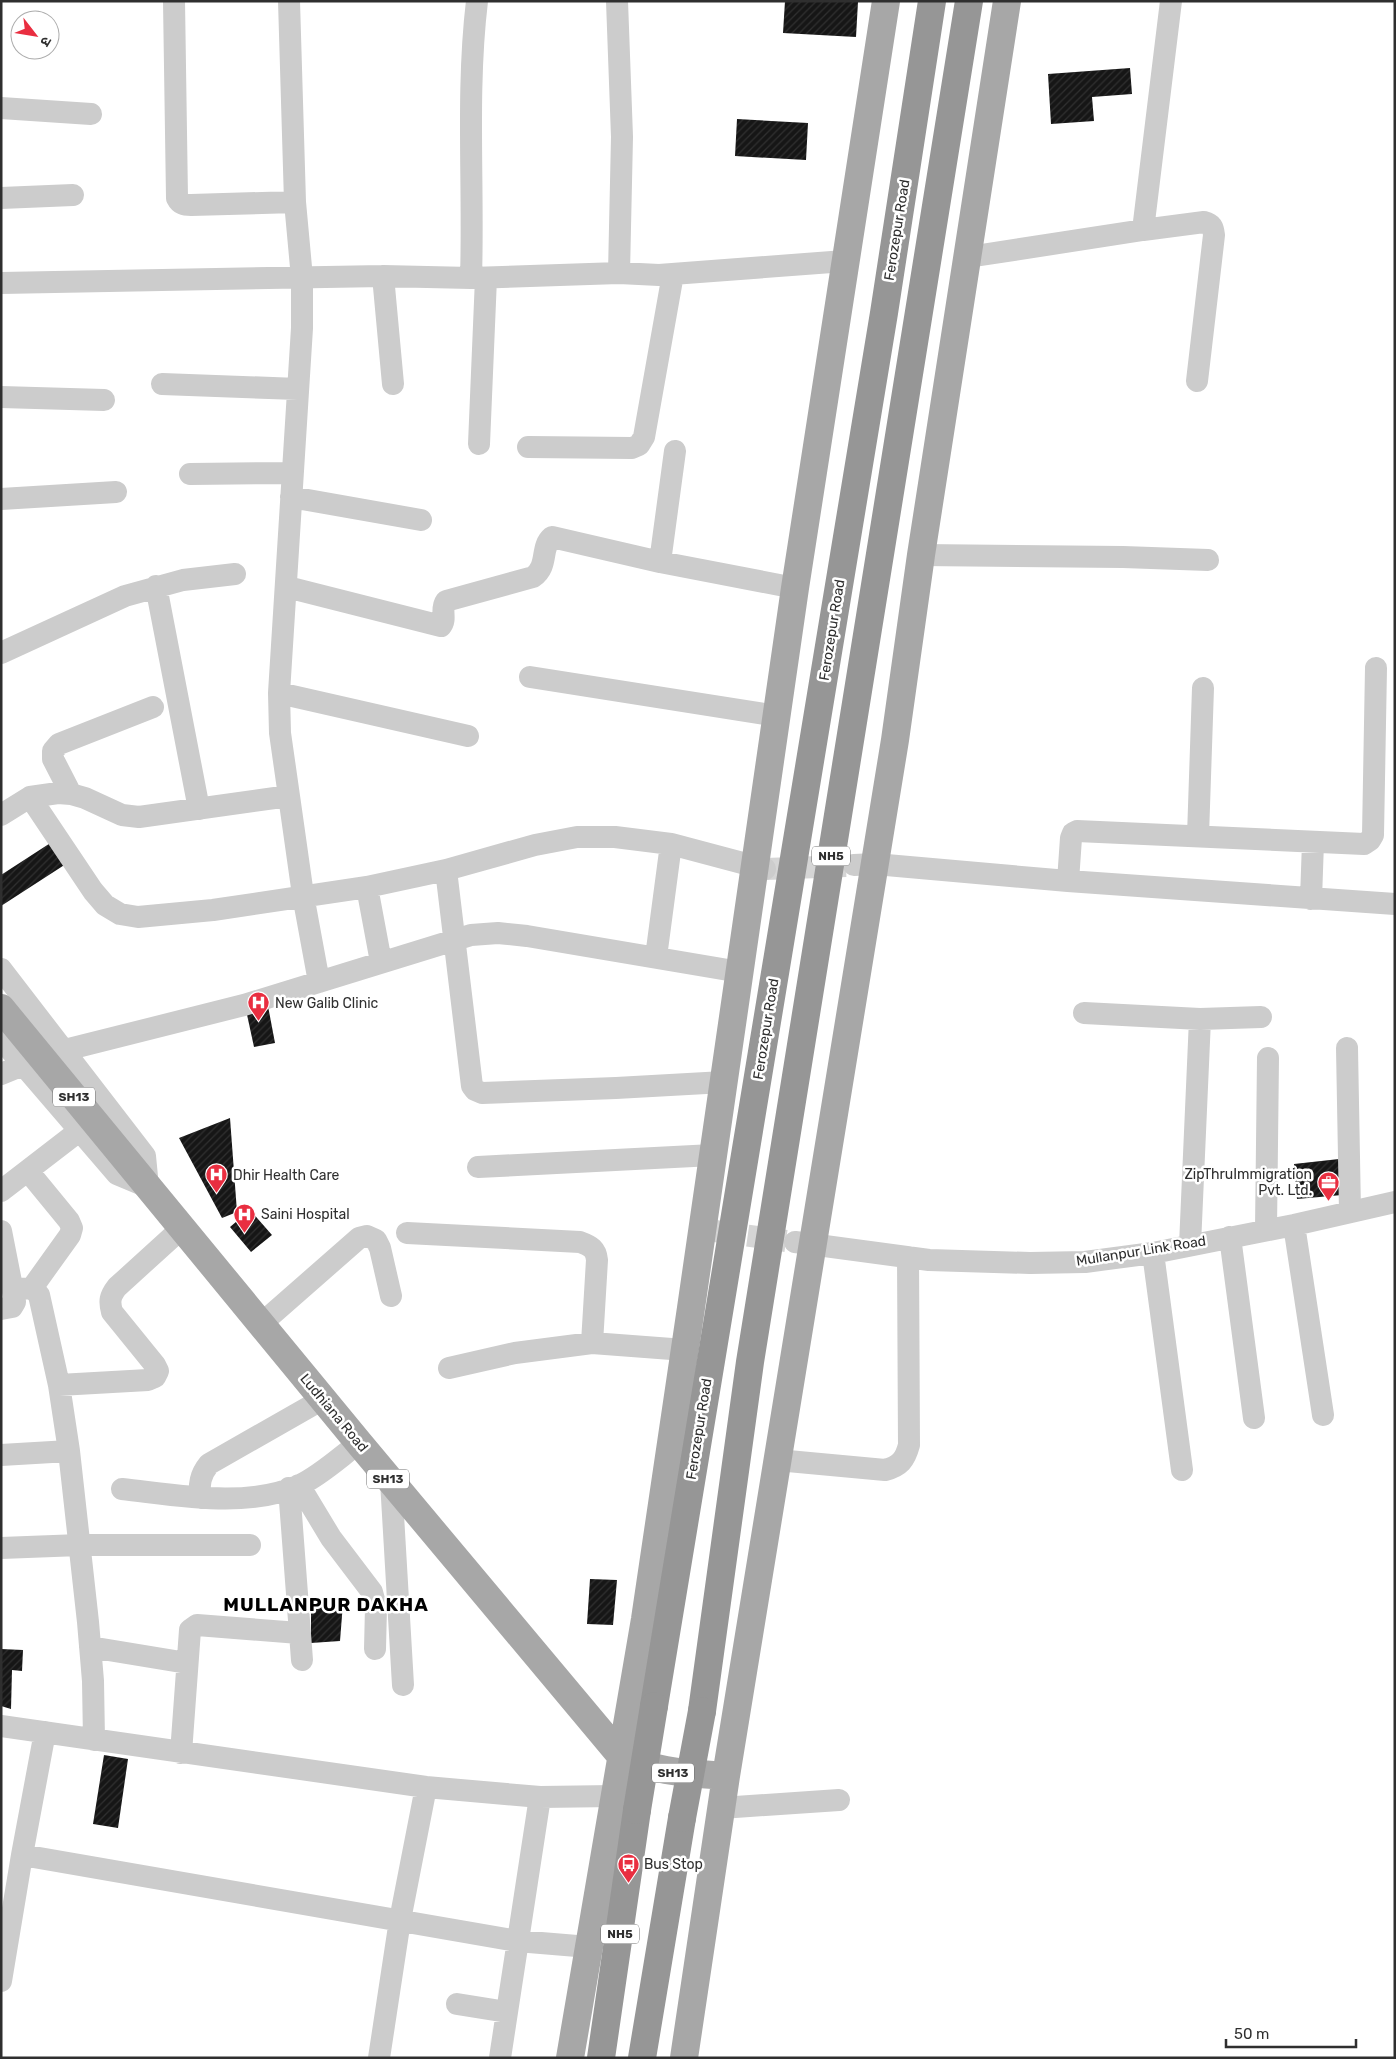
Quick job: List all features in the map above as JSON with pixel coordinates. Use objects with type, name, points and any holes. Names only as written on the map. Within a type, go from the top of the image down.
[{"type":"highway","name":"Ferozepur Road","points":[[601,2058],[637,1810],[884,312],[932,1]]},
{"type":"highway","name":"NH5","points":[[642,2058],[702,1711],[750,1362],[969,1]]},
{"type":"main road","points":[[570,2058],[645,1618],[685,1350],[709,1230],[714,1155],[740,972],[760,869],[777,716],[795,588],[886,1]]},
{"type":"main road","points":[[684,2058],[720,1808],[776,1460],[804,1243],[864,865],[900,708],[921,555],[1007,1]]},
{"type":"main road","name":"Ludhiana Road","points":[[1,1008],[359,1443],[621,1756],[636,1763],[672,1772],[726,1776]]},
{"type":"street","points":[[174,1],[177,198],[179,202],[191,205],[295,202]]},
{"type":"street","points":[[289,1],[295,202],[302,278],[302,328],[279,693],[280,733],[303,895],[319,982]]},
{"type":"street","points":[[476,1],[472,88],[479,278],[479,444]]},
{"type":"street","points":[[617,1],[622,137],[619,273]]},
{"type":"street","points":[[1143,230],[1171,1]]},
{"type":"street","points":[[1,108],[91,114]]},
{"type":"street","points":[[1,198],[73,195]]},
{"type":"street","points":[[968,257],[1143,230],[1204,222],[1210,224],[1214,235],[1197,380]]},
{"type":"street","points":[[1,283],[383,276],[479,278],[619,273],[659,275],[845,261]]},
{"type":"street","points":[[528,447],[632,448],[639,445],[644,437],[673,274]]},
{"type":"street","points":[[383,276],[394,384]]},
{"type":"street","points":[[162,384],[298,389]]},
{"type":"street","points":[[1,397],[104,400]]},
{"type":"street","points":[[660,562],[675,451]]},
{"type":"street","points":[[190,474],[292,473]]},
{"type":"street","points":[[1,499],[116,492]]},
{"type":"street","points":[[291,497],[421,520]]},
{"type":"street","points":[[287,587],[438,626],[443,624],[443,607],[446,601],[533,577],[540,572],[544,564],[547,542],[552,537],[660,562],[795,588]]},
{"type":"street","points":[[921,555],[1123,557],[1208,560]]},
{"type":"street","points":[[1,653],[125,596],[183,580],[235,574]]},
{"type":"street","points":[[156,586],[199,809]]},
{"type":"street","points":[[1068,881],[1070,838],[1077,831],[1364,844],[1370,840],[1373,835],[1376,668]]},
{"type":"street","points":[[530,677],[777,716]]},
{"type":"street","points":[[1198,836],[1203,688]]},
{"type":"street","points":[[279,693],[468,736]]},
{"type":"street","points":[[71,794],[53,759],[53,751],[59,744],[153,706]]},
{"type":"street","points":[[1,814],[30,798],[58,793],[84,798],[122,815],[139,817],[289,796]]},
{"type":"street","points":[[30,798],[93,891],[105,905],[120,914],[138,916],[214,910],[367,886],[446,870],[535,845],[577,837],[615,837],[670,844],[760,869]]},
{"type":"street","points":[[1311,898],[1313,842]]},
{"type":"street","points":[[656,957],[670,844]]},
{"type":"street","points":[[864,865],[1395,904]]},
{"type":"street","points":[[446,870],[472,1086],[475,1090],[482,1093],[724,1082]]},
{"type":"street","points":[[367,886],[381,962]]},
{"type":"street","points":[[65,1050],[192,1019],[471,935],[498,933],[740,972]]},
{"type":"street","points":[[1,969],[145,1156],[148,1187],[117,1174],[1,1039]]},
{"type":"street","points":[[1084,1013],[1200,1019],[1261,1018]]},
{"type":"street","points":[[1190,1245],[1200,1019]]},
{"type":"street","points":[[1347,1048],[1350,1212]]},
{"type":"street","points":[[1266,1229],[1268,1058]]},
{"type":"street","points":[[1,1074],[22,1065]]},
{"type":"street","points":[[1,1191],[79,1131]]},
{"type":"street","points":[[478,1167],[714,1155]]},
{"type":"street","points":[[1,1309],[14,1305],[23,1288],[70,1235],[72,1228],[70,1221],[28,1171]]},
{"type":"street","name":"Mullanpur Link Road","points":[[804,1243],[908,1257],[1030,1263],[1085,1262],[1153,1252],[1294,1225],[1395,1202]]},
{"type":"street","points":[[1294,1225],[1323,1415]]},
{"type":"street","points":[[59,1385],[148,1380],[155,1377],[158,1371],[155,1365],[112,1312],[109,1302],[117,1287],[182,1228]]},
{"type":"street","points":[[1,1232],[23,1288],[39,1295],[59,1385],[80,1545],[90,1647],[94,1740]]},
{"type":"street","points":[[407,1233],[580,1242],[590,1246],[596,1252],[597,1260],[592,1343]]},
{"type":"street","points":[[261,1324],[359,1238],[367,1236],[376,1240],[380,1248],[391,1296]]},
{"type":"street","points":[[1230,1237],[1254,1418]]},
{"type":"street","points":[[1153,1252],[1182,1470]]},
{"type":"street","points":[[776,1460],[885,1470],[897,1466],[906,1457],[909,1445],[908,1257]]},
{"type":"street","points":[[449,1368],[515,1352],[592,1343],[685,1350]]},
{"type":"street","points":[[200,1498],[199,1483],[202,1472],[209,1464],[323,1399]]},
{"type":"street","points":[[122,1489],[200,1498],[238,1499],[294,1487],[316,1475],[359,1443]]},
{"type":"street","points":[[1,1456],[69,1451]]},
{"type":"street","points":[[391,1481],[404,1685]]},
{"type":"street","points":[[294,1487],[299,1633],[302,1660]]},
{"type":"street","points":[[294,1487],[372,1592],[376,1607],[375,1649]]},
{"type":"street","points":[[1,1548],[80,1545],[250,1545]]},
{"type":"street","points":[[181,1753],[190,1630],[197,1625],[299,1633]]},
{"type":"street","points":[[90,1647],[187,1663]]},
{"type":"street","points":[[1,1726],[426,1787],[540,1797],[614,1796]]},
{"type":"street","points":[[1,1981],[45,1732]]},
{"type":"street","points":[[379,2058],[400,1920],[426,1787]]},
{"type":"street","points":[[500,2058],[540,1797]]},
{"type":"street","points":[[720,1808],[839,1800]]},
{"type":"street","points":[[22,1855],[517,1941],[588,1947]]},
{"type":"street","points":[[457,2004],[506,2012]]},
{"type":"building","points":[[785,1],[858,2],[856,37],[783,33]]},
{"type":"building","points":[[1130,68],[1132,94],[1092,97],[1094,121],[1051,124],[1048,74]]},
{"type":"building","points":[[737,119],[808,123],[806,160],[735,156]]},
{"type":"building","points":[[55,840],[69,862],[1,906],[1,875]]},
{"type":"building","points":[[268,1006],[275,1043],[254,1047],[246,1010]]},
{"type":"building","points":[[230,1118],[237,1212],[222,1218],[179,1138]]},
{"type":"building","points":[[1339,1159],[1342,1195],[1297,1199],[1294,1164]]},
{"type":"building","points":[[250,1210],[272,1235],[251,1252],[230,1227]]},
{"type":"building","points":[[590,1579],[617,1580],[613,1625],[587,1624]]},
{"type":"building","points":[[343,1603],[340,1641],[311,1643],[311,1606]]},
{"type":"building","points":[[1,1649],[23,1650],[22,1671],[12,1670],[11,1709],[1,1706]]},
{"type":"building","points":[[104,1755],[128,1759],[118,1828],[93,1824]]},
{"type":"tunnel","points":[[765,869],[846,866]]},
{"type":"tunnel","points":[[715,1231],[786,1241]]},
{"type":"place","name":"New Galib Clinic","points":[[259,1022]]},
{"type":"place","name":"Dhir Health Care","points":[[217,1194]]},
{"type":"place","name":"ZipThruImmigration Pvt. Ltd.","points":[[1328,1201]]},
{"type":"place","name":"Saini Hospital","points":[[245,1233]]},
{"type":"place","name":"Bus Stop","points":[[628,1883]]},
{"type":"district","name":"MULLANPUR DAKHA","points":[[326,1604]]}]
